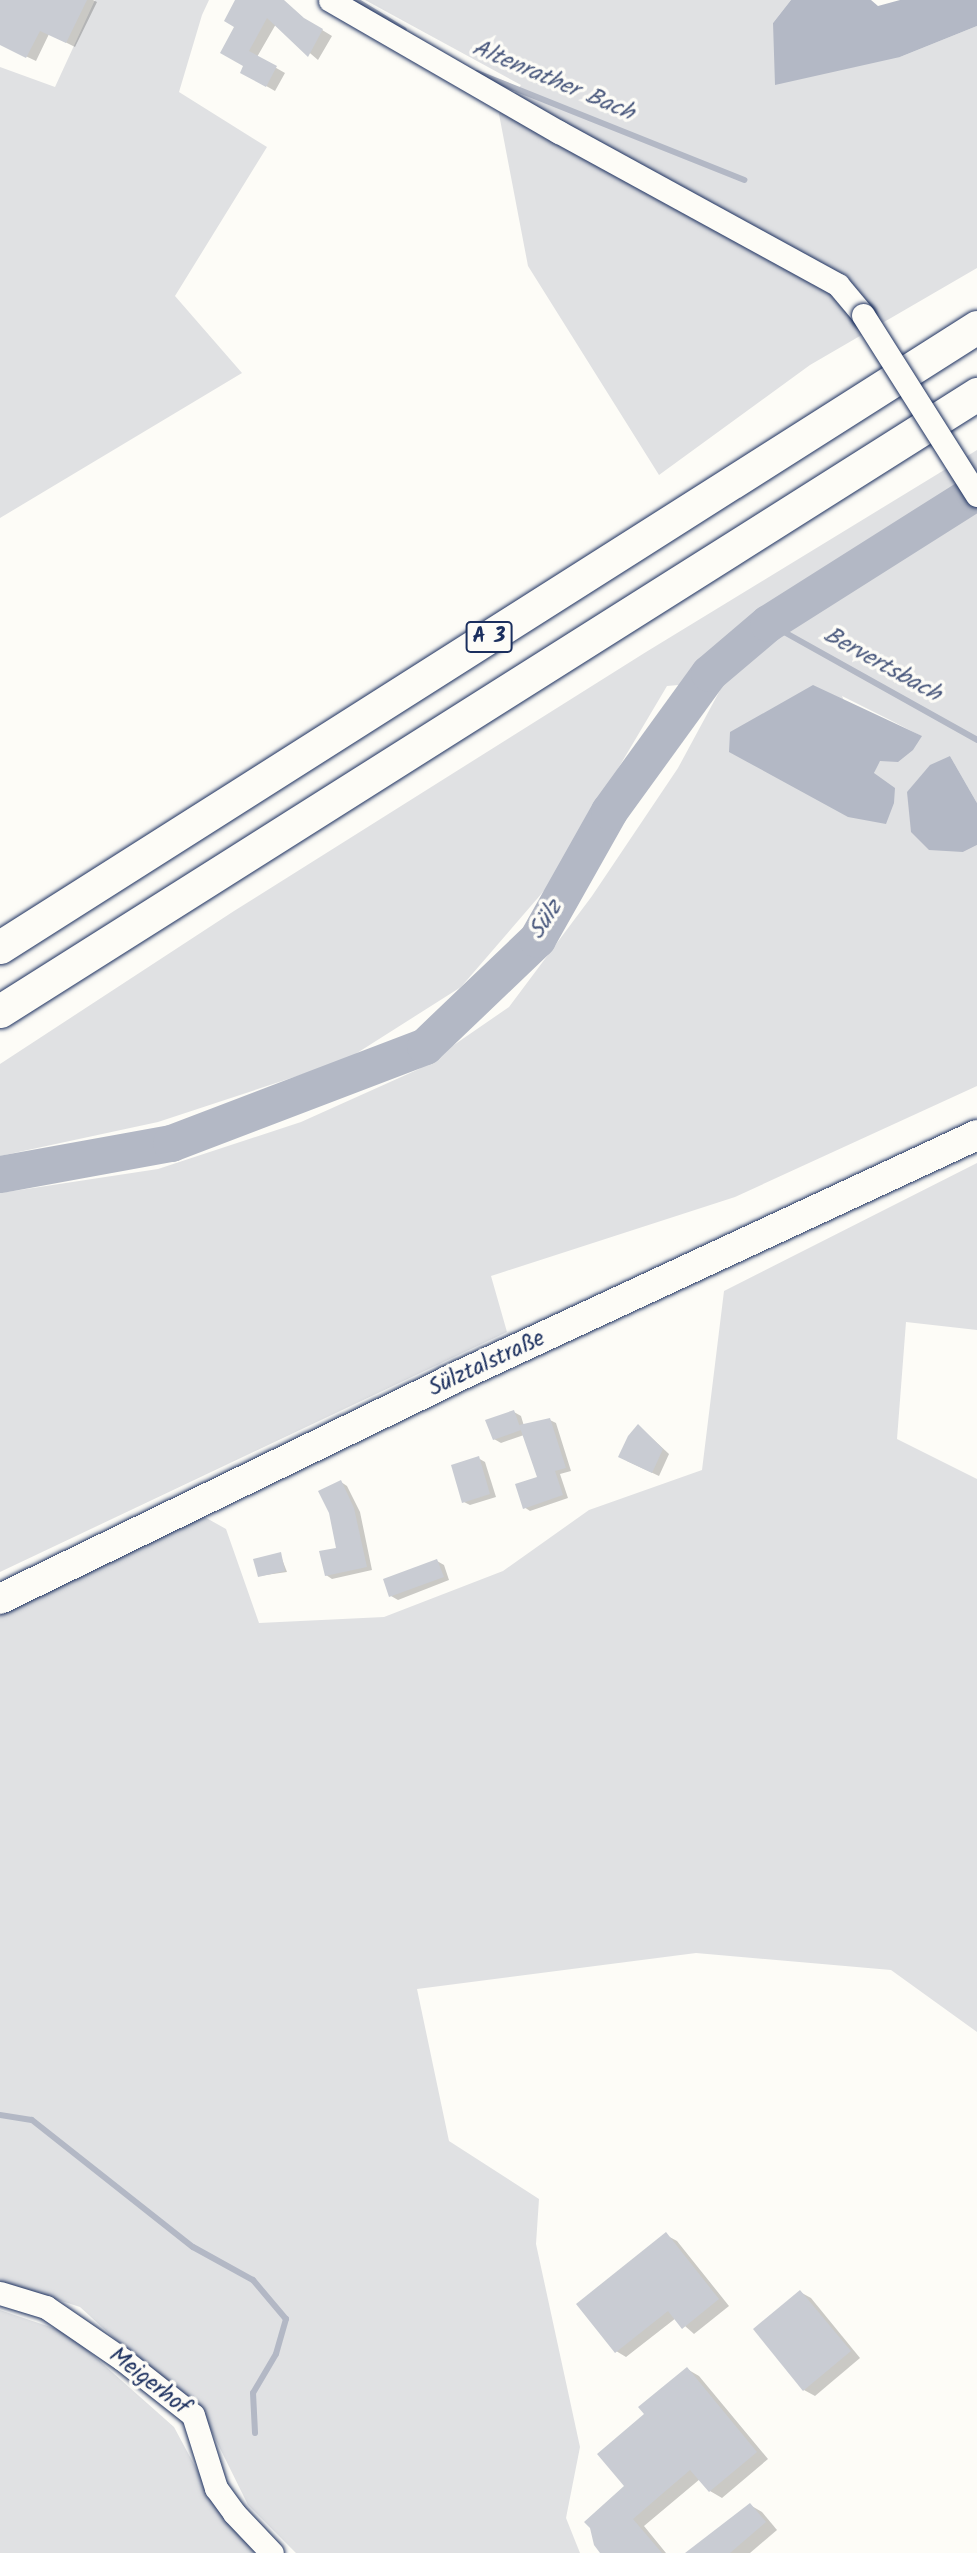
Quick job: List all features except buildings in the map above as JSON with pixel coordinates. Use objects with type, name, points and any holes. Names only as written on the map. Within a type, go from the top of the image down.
[{"type":"highway","name":"A 3","points":[[0,947],[977,327]]},
{"type":"highway","name":"A 3","points":[[0,1011],[977,394]]},
{"type":"main road","name":"Sülztalstraße","points":[[0,1599],[449,1381],[977,1135]]},
{"type":"street","points":[[330,0],[559,132],[838,285],[863,315],[977,495]]},
{"type":"street","name":"Meigerhof","points":[[0,2293],[46,2307],[122,2359],[193,2415],[216,2488],[234,2513],[272,2553]]},
{"type":"shaded area","points":[[95,0],[209,0],[179,92],[267,147],[175,296],[242,373],[0,518],[0,67],[55,87]]},
{"type":"shaded area","points":[[365,0],[791,0],[773,23],[900,57],[977,26],[977,268],[810,365],[659,475],[528,266],[499,114],[521,85]]},
{"type":"shaded area","points":[[791,0],[871,0],[878,6],[900,0],[977,0],[977,26],[900,57],[775,85],[773,23]]},
{"type":"shaded area","points":[[977,450],[977,803],[950,756],[963,852],[977,845],[977,1086],[735,1197],[491,1276],[507,1332],[0,1572],[0,1193],[158,1169],[301,1122],[419,1069],[509,1007],[592,896],[678,768],[725,681],[667,686],[549,885],[461,987],[346,1060],[158,1122],[0,1156],[0,1064],[234,911],[646,652]],"holes":[[[842,696],[921,736],[879,761],[874,773]]]},
{"type":"shaded area","points":[[813,685],[922,736],[913,750],[898,762],[880,761],[874,773],[895,788],[894,803],[886,824],[848,817],[729,752],[730,732]]},
{"type":"shaded area","points":[[950,756],[977,803],[977,845],[963,852],[929,850],[911,832],[907,792],[930,765]]},
{"type":"shaded area","points":[[977,1163],[977,1330],[906,1322],[897,1439],[977,1479],[977,2032],[891,1970],[696,1953],[417,1989],[449,2141],[539,2199],[536,2244],[580,2447],[566,2518],[580,2553],[296,2553],[248,2505],[208,2424],[80,2307],[0,2281],[0,1613],[201,1515],[226,1529],[259,1623],[384,1617],[503,1571],[589,1510],[702,1470],[724,1291]]},
{"type":"shaded area","points":[[0,2310],[68,2333],[174,2427],[219,2511],[255,2553],[0,2553]]},
{"type":"waterway","name":"Altenrather Bach","points":[[355,0],[404,30]]},
{"type":"waterway","name":"Altenrather Bach","points":[[477,73],[744,180]]},
{"type":"waterway","name":"Sülz","points":[[0,1174],[171,1143],[425,1046],[537,939],[609,811],[709,673],[768,623],[977,491]]},
{"type":"waterway","name":"Bervertsbach","points":[[768,623],[977,740]]},
{"type":"waterway","points":[[0,2115],[32,2120],[193,2247],[253,2280],[286,2319],[276,2354],[253,2393],[255,2433]]}]
